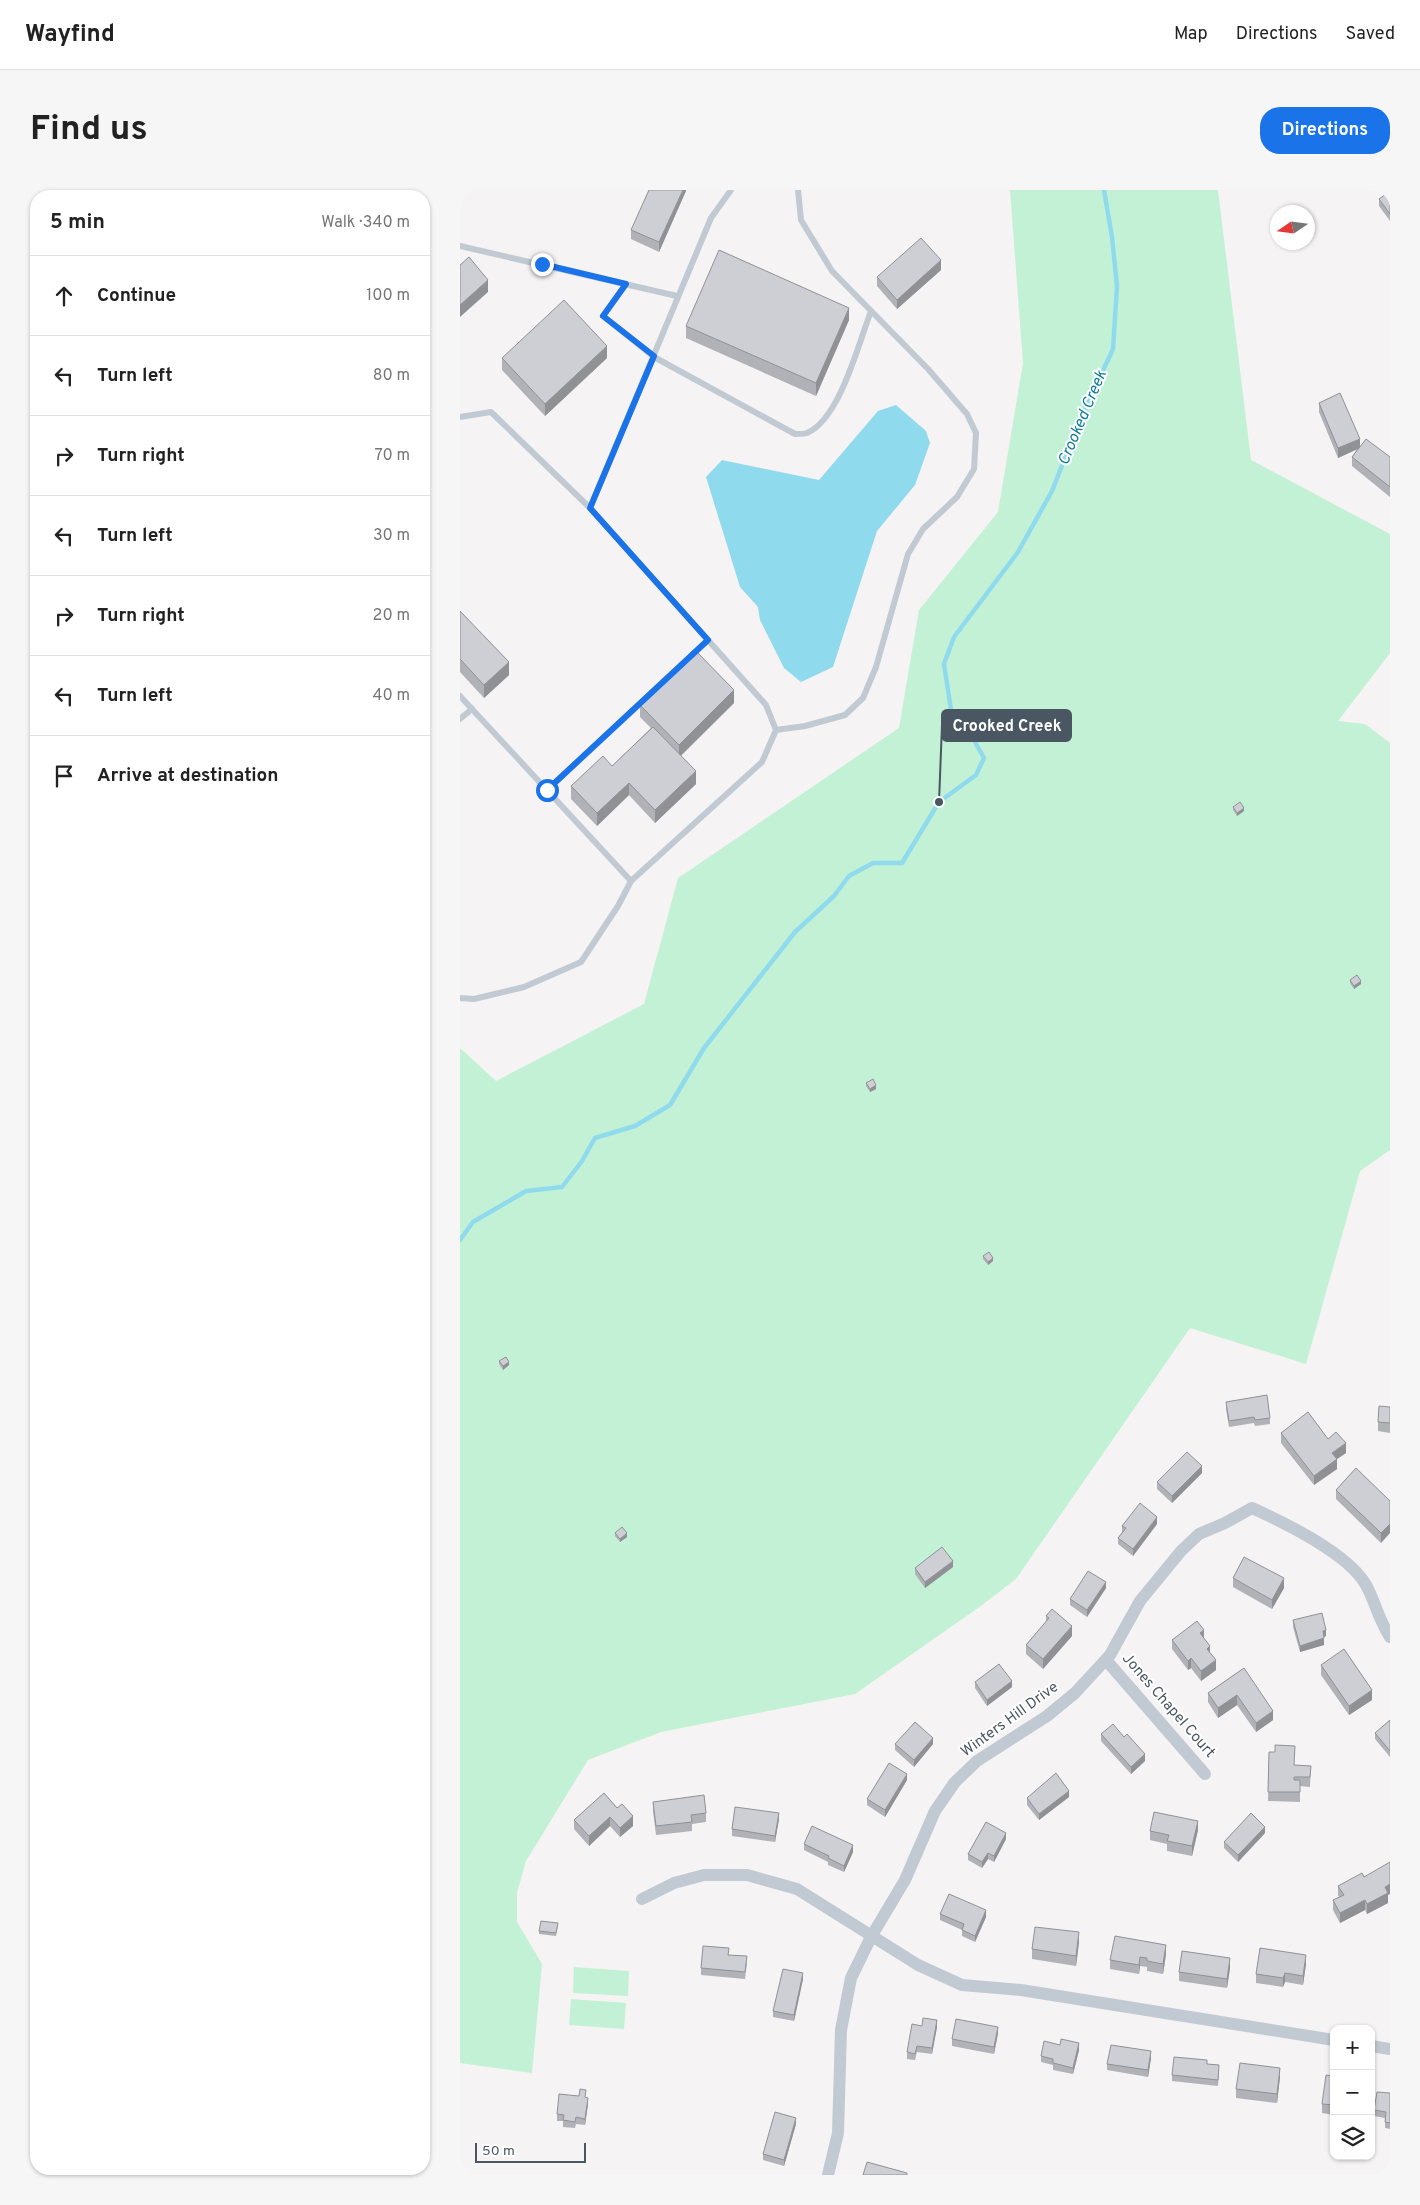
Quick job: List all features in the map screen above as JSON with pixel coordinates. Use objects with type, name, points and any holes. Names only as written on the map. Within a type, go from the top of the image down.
[{"type":"street","name":"Winters Hill Drive","points":[[828,2175],[838,2133],[841,2030],[851,1978],[870,1937],[905,1880],[935,1811],[955,1782],[977,1761],[1047,1716],[1075,1693],[1106,1660],[1140,1600],[1181,1550],[1199,1534],[1225,1523],[1252,1508],[1290,1525],[1342,1560],[1365,1583],[1390,1637]]},
{"type":"street","name":"Jones Chapel Court","points":[[1106,1660],[1205,1774]]},
{"type":"street","points":[[642,1899],[674,1884],[704,1875],[747,1875],[797,1889],[870,1937],[918,1965],[962,1985],[1021,1990],[1330,2039]]},
{"type":"street","points":[[1375,2047],[1390,2049]]},
{"type":"lane","points":[[590,508],[711,218],[731,190]]},
{"type":"lane","points":[[776,730],[805,726],[846,715],[863,698],[876,667],[908,554],[923,530],[957,496],[974,469],[976,433],[967,414],[928,369],[832,271],[801,220],[798,190]]},
{"type":"lane","points":[[460,246],[677,296]]},
{"type":"lane","points":[[626,284],[603,316],[654,356],[795,434],[807,433],[822,422],[838,399],[871,311]]},
{"type":"lane","points":[[460,417],[491,412],[590,508],[766,705],[776,730],[762,762],[631,881],[618,906],[581,962],[524,987],[474,999],[460,998]]},
{"type":"lane","points":[[687,660],[708,640]]},
{"type":"lane","points":[[547,790],[680,666]]},
{"type":"lane","points":[[460,696],[631,881]]},
{"type":"lane","points":[[460,719],[472,709]]},
{"type":"green space","points":[[1010,190],[1218,190],[1251,460],[1390,534],[1390,653],[1338,721],[1365,724],[1390,743],[1390,1150],[1360,1171],[1306,1364],[1190,1328],[1016,1579],[978,1608],[855,1694],[661,1732],[588,1760],[526,1861],[517,1893],[517,1922],[542,1964],[532,2073],[460,2063],[460,1048],[496,1081],[644,1004],[678,878],[899,728],[919,610],[998,512],[1023,363]]},
{"type":"green space","points":[[574,1967],[629,1971],[628,1996],[573,1993]]},
{"type":"green space","points":[[571,1999],[626,2003],[624,2029],[569,2025]]},
{"type":"water","points":[[896,405],[926,431],[930,443],[915,485],[877,531],[833,667],[801,682],[784,668],[760,620],[758,607],[740,587],[706,477],[722,460],[819,480],[878,411]]},
{"type":"building","points":[[649,190],[683,190],[659,242],[631,230]]},
{"type":"building","points":[[1390,191],[1390,214],[1379,199]]},
{"type":"building","points":[[921,238],[941,260],[897,300],[877,277]]},
{"type":"building","points":[[719,250],[849,308],[816,383],[686,326]]},
{"type":"building","points":[[469,257],[488,280],[460,305],[460,265]]},
{"type":"building","points":[[564,300],[607,346],[545,404],[502,358]]},
{"type":"building","points":[[1340,393],[1360,439],[1338,448],[1319,403]]},
{"type":"building","points":[[1366,439],[1390,457],[1390,487],[1352,457]]},
{"type":"building","points":[[460,611],[509,662],[484,685],[460,659]]},
{"type":"building","points":[[695,650],[734,690],[679,745],[640,705]]},
{"type":"building","points":[[653,727],[696,771],[655,810],[629,783],[597,813],[571,786],[603,756],[612,766]]},
{"type":"building","points":[[1240,802],[1244,808],[1237,813],[1233,807]]},
{"type":"building","points":[[1357,975],[1361,981],[1354,986],[1350,980]]},
{"type":"building","points":[[873,1079],[876,1085],[870,1089],[866,1083]]},
{"type":"building","points":[[989,1252],[993,1258],[988,1262],[983,1256]]},
{"type":"building","points":[[506,1357],[509,1362],[503,1366],[499,1361]]},
{"type":"building","points":[[1267,1395],[1270,1418],[1255,1420],[1254,1417],[1229,1421],[1226,1402]]},
{"type":"building","points":[[1379,1406],[1390,1407],[1390,1423],[1378,1422]]},
{"type":"building","points":[[1308,1412],[1328,1439],[1336,1432],[1346,1443],[1332,1453],[1337,1459],[1314,1476],[1281,1433]]},
{"type":"building","points":[[1187,1452],[1202,1466],[1172,1496],[1157,1482]]},
{"type":"building","points":[[1356,1468],[1390,1501],[1390,1524],[1381,1533],[1336,1490]]},
{"type":"building","points":[[1140,1503],[1157,1517],[1133,1549],[1118,1538],[1126,1528],[1122,1526]]},
{"type":"building","points":[[622,1527],[627,1533],[620,1539],[615,1533]]},
{"type":"building","points":[[942,1547],[953,1561],[925,1582],[915,1568]]},
{"type":"building","points":[[1244,1557],[1284,1578],[1272,1600],[1233,1578]]},
{"type":"building","points":[[1088,1571],[1106,1582],[1087,1610],[1070,1599]]},
{"type":"building","points":[[1052,1609],[1072,1626],[1043,1659],[1026,1645],[1049,1618],[1046,1616]]},
{"type":"building","points":[[1322,1613],[1326,1630],[1323,1631],[1324,1638],[1300,1646],[1293,1620]]},
{"type":"building","points":[[1197,1621],[1204,1630],[1200,1633],[1210,1646],[1207,1649],[1216,1660],[1201,1671],[1191,1658],[1188,1661],[1172,1640]]},
{"type":"building","points":[[1344,1649],[1372,1690],[1349,1706],[1321,1665]]},
{"type":"building","points":[[999,1664],[1012,1681],[987,1700],[975,1682]]},
{"type":"building","points":[[1244,1668],[1273,1711],[1256,1723],[1237,1695],[1218,1708],[1208,1693]]},
{"type":"building","points":[[1390,1720],[1390,1751],[1375,1733]]},
{"type":"building","points":[[915,1722],[933,1738],[914,1760],[895,1744]]},
{"type":"building","points":[[1113,1724],[1124,1737],[1127,1734],[1145,1754],[1131,1767],[1101,1734]]},
{"type":"building","points":[[1275,1745],[1295,1746],[1294,1765],[1311,1766],[1310,1777],[1294,1777],[1294,1780],[1300,1780],[1300,1792],[1268,1792],[1269,1752],[1275,1752]]},
{"type":"building","points":[[889,1763],[907,1774],[885,1810],[867,1799]]},
{"type":"building","points":[[1056,1773],[1069,1791],[1039,1814],[1027,1798]]},
{"type":"building","points":[[604,1793],[617,1808],[622,1804],[633,1816],[620,1828],[610,1817],[589,1836],[574,1820]]},
{"type":"building","points":[[704,1795],[706,1813],[691,1815],[692,1822],[656,1826],[653,1802]]},
{"type":"building","points":[[735,1807],[779,1813],[775,1836],[732,1829]]},
{"type":"building","points":[[1154,1812],[1198,1821],[1192,1846],[1167,1841],[1169,1835],[1150,1831]]},
{"type":"building","points":[[1251,1813],[1265,1827],[1238,1855],[1224,1842]]},
{"type":"building","points":[[986,1822],[1006,1833],[994,1856],[988,1853],[982,1862],[968,1854]]},
{"type":"building","points":[[812,1826],[853,1845],[844,1866],[828,1858],[829,1856],[804,1844]]},
{"type":"building","points":[[1390,1862],[1390,1884],[1385,1887],[1388,1893],[1367,1904],[1365,1900],[1340,1913],[1333,1900],[1344,1895],[1338,1886],[1362,1873],[1364,1877]]},
{"type":"building","points":[[949,1894],[986,1910],[975,1936],[962,1930],[964,1924],[940,1914]]},
{"type":"building","points":[[541,1921],[558,1923],[556,1933],[539,1931]]},
{"type":"building","points":[[1035,1927],[1079,1932],[1076,1956],[1032,1949]]},
{"type":"building","points":[[1115,1936],[1166,1945],[1163,1964],[1147,1961],[1147,1958],[1140,1957],[1139,1965],[1110,1960]]},
{"type":"building","points":[[703,1946],[729,1948],[728,1955],[747,1956],[745,1972],[701,1968]]},
{"type":"building","points":[[1260,1948],[1306,1955],[1303,1976],[1285,1973],[1283,1978],[1256,1974]]},
{"type":"building","points":[[1182,1951],[1230,1958],[1227,1979],[1179,1972]]},
{"type":"building","points":[[783,1969],[803,1973],[794,2015],[773,2011]]},
{"type":"building","points":[[923,2018],[937,2020],[932,2048],[917,2046],[915,2054],[907,2052],[912,2024],[922,2026]]},
{"type":"building","points":[[956,2019],[998,2027],[994,2047],[952,2039]]},
{"type":"building","points":[[1061,2039],[1079,2043],[1073,2068],[1053,2063],[1053,2059],[1041,2056],[1044,2041],[1060,2045]]},
{"type":"building","points":[[1111,2045],[1151,2051],[1148,2070],[1107,2064]]},
{"type":"building","points":[[1174,2057],[1207,2060],[1207,2064],[1219,2065],[1218,2080],[1172,2075]]},
{"type":"building","points":[[1240,2063],[1280,2068],[1277,2094],[1236,2089]]},
{"type":"building","points":[[1326,2075],[1330,2076],[1330,2105],[1322,2104]]},
{"type":"building","points":[[580,2089],[586,2090],[585,2097],[588,2098],[585,2119],[576,2117],[575,2122],[563,2120],[564,2115],[557,2114],[559,2094],[579,2096]]},
{"type":"building","points":[[1377,2092],[1390,2093],[1390,2123],[1385,2122],[1386,2112],[1375,2110]]},
{"type":"building","points":[[775,2112],[796,2118],[784,2160],[763,2154]]},
{"type":"building","points":[[867,2162],[907,2173],[907,2175],[863,2175]]},
{"type":"waterway","name":"Crooked Creek","points":[[460,1240],[473,1222],[526,1191],[562,1187],[582,1161],[595,1138],[635,1126],[670,1105],[704,1048],[795,932],[834,896],[849,876],[873,863],[902,863],[939,802],[976,775],[984,758],[966,726],[951,710],[944,664],[954,637],[1018,552],[1052,491],[1080,420],[1113,349],[1117,286],[1112,237],[1104,190]]},
{"type":"place","name":"Crooked Creek","points":[[939,802]]},
{"type":"route","points":[[542,264],[626,284],[603,316],[654,356],[590,508],[708,640],[547,790]]}]
